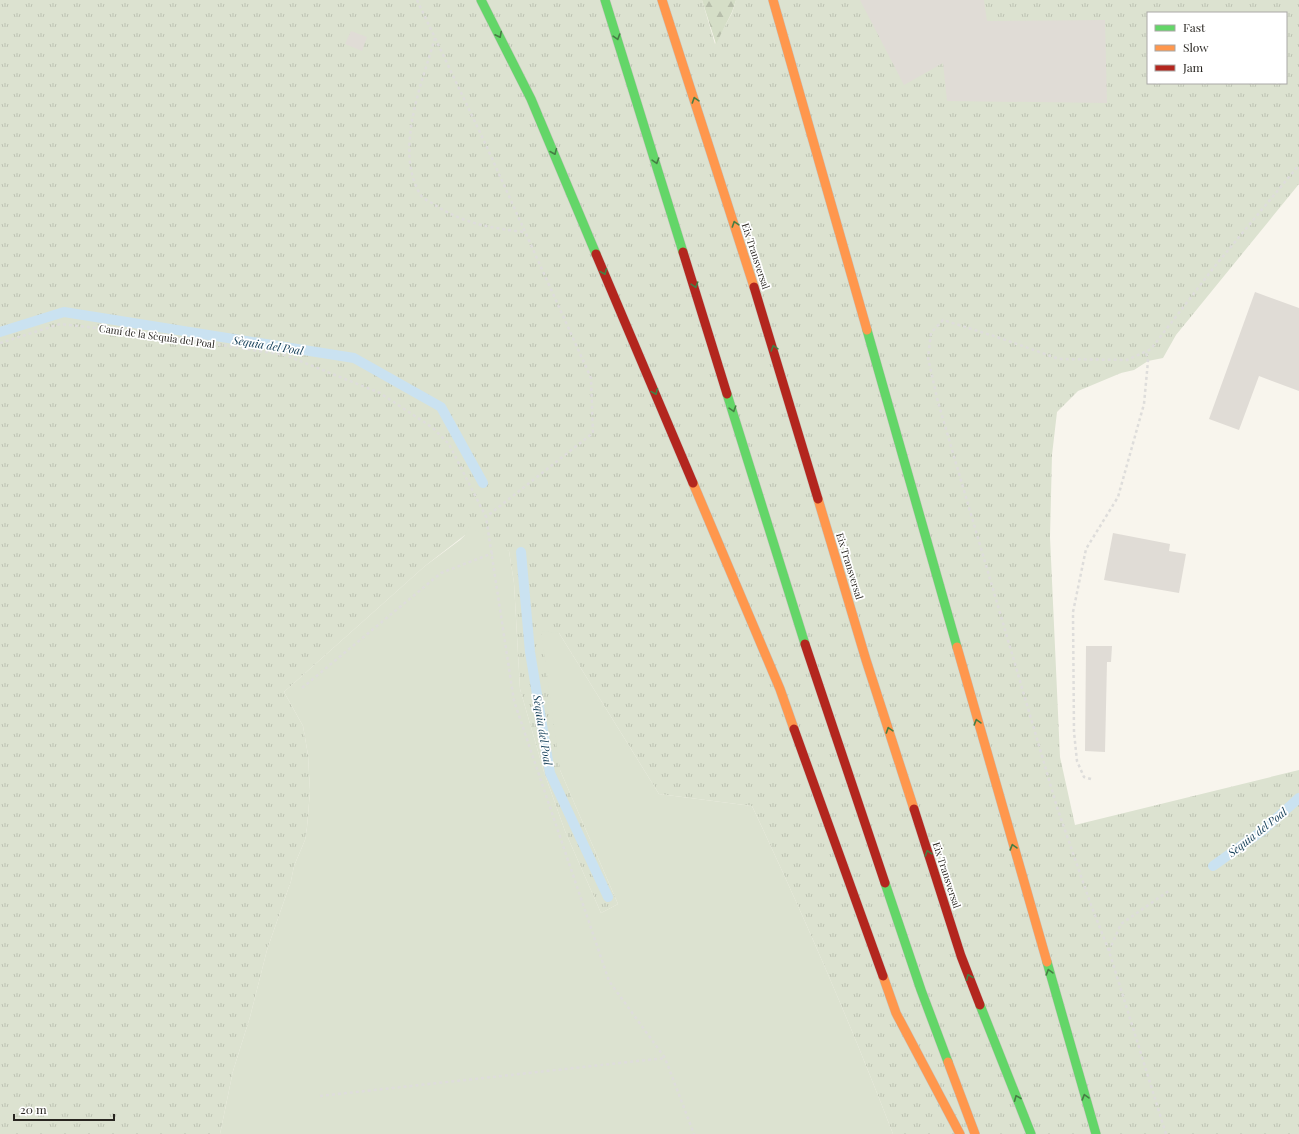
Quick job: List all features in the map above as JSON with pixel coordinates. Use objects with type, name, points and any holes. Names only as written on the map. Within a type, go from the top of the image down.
[{"type":"highway","points":[[481,0],[531,99],[780,689],[896,1013],[960,1134]]},
{"type":"highway","points":[[605,0],[818,687],[921,990],[975,1134]]},
{"type":"highway","name":"Eix Transversal","points":[[662,0],[750,272],[866,660],[959,949],[1032,1134]]},
{"type":"highway","points":[[773,0],[1096,1134]]},
{"type":"path","points":[[417,0],[485,143],[591,378],[593,433],[486,517]]},
{"type":"path","points":[[435,38],[412,114],[409,161],[420,195],[448,215],[487,227],[524,232]]},
{"type":"path","points":[[1166,1134],[1109,951],[1091,905],[1057,807],[938,402],[928,358],[931,333],[943,320],[1059,359],[1127,360],[1146,352],[1299,165]]},
{"type":"path","name":"Camí de la Sèquia del Poal","points":[[0,343],[60,324],[151,334],[285,355],[380,392],[433,428],[449,444],[486,517],[493,553],[514,702],[609,981],[665,1058],[694,1134]]},
{"type":"path","points":[[1091,780],[1084,777],[1077,761],[1074,732],[1073,612],[1086,549],[1118,497],[1144,404],[1148,361],[1146,352]]},
{"type":"path","points":[[302,688],[441,573],[493,553]]},
{"type":"path","points":[[1109,951],[1121,924],[1170,890]]},
{"type":"path","points":[[320,1096],[665,1058]]},
{"type":"green space","points":[[0,0],[702,0],[715,44],[732,13],[736,0],[1299,0],[1299,184],[1176,335],[1163,358],[1148,361],[1134,370],[1121,373],[1078,391],[1057,412],[1052,455],[1050,537],[1060,757],[1075,825],[1299,770],[1299,1134],[893,1134],[826,968],[752,806],[659,794],[559,633],[560,770],[618,904],[601,913],[565,831],[544,772],[520,689],[514,583],[509,551],[465,535],[425,566],[284,692],[303,726],[308,755],[310,791],[307,827],[305,840],[294,866],[291,881],[267,950],[250,1017],[233,1071],[220,1134],[0,1134]]},
{"type":"green space","points":[[702,0],[736,0],[732,12],[716,44]]},
{"type":"green space","points":[[469,526],[509,551],[514,583],[520,689],[544,772],[565,831],[601,913],[618,904],[560,770],[541,631],[559,633],[659,794],[752,806],[826,968],[893,1134],[220,1134],[233,1071],[250,1017],[267,950],[291,881],[294,866],[305,840],[307,827],[310,791],[308,755],[303,726],[284,692],[425,566],[460,540],[465,535]]},
{"type":"building","points":[[860,0],[984,0],[987,21],[1105,20],[1107,103],[947,101],[943,63],[904,85]]},
{"type":"building","points":[[351,31],[367,37],[362,51],[345,44]]},
{"type":"building","points":[[1255,292],[1299,308],[1299,391],[1259,376],[1239,430],[1209,419]]},
{"type":"building","points":[[1113,533],[1170,544],[1169,551],[1186,554],[1179,593],[1104,580]]},
{"type":"building","points":[[1086,646],[1112,646],[1111,662],[1107,662],[1105,752],[1085,751]]},
{"type":"waterway","name":"Sèquia del Poal","points":[[0,332],[64,312],[354,358],[441,407],[483,483]]},
{"type":"waterway","name":"Sèquia del Poal","points":[[521,552],[530,652],[550,773],[608,897]]},
{"type":"waterway","name":"Sèquia del Poal","points":[[1213,866],[1262,831],[1299,798]]},
{"type":"traffic: fast","points":[[481,0],[531,99],[596,254]]},
{"type":"traffic: fast","points":[[605,0],[683,252]]},
{"type":"traffic: fast","points":[[867,330],[957,647]]},
{"type":"traffic: fast","points":[[727,394],[805,644]]},
{"type":"traffic: fast","points":[[885,883],[921,990],[948,1062]]},
{"type":"traffic: fast","points":[[1047,962],[1096,1134]]},
{"type":"traffic: fast","points":[[980,1005],[1031,1134]]},
{"type":"traffic: slow","points":[[662,0],[754,287]]},
{"type":"traffic: slow","points":[[773,0],[867,330]]},
{"type":"traffic: slow","points":[[693,483],[780,689],[794,729]]},
{"type":"traffic: slow","points":[[818,499],[866,660],[914,809]]},
{"type":"traffic: slow","points":[[957,647],[1047,962]]},
{"type":"traffic: slow","points":[[883,976],[896,1013],[960,1134]]},
{"type":"traffic: slow","points":[[948,1062],[975,1134]]},
{"type":"traffic: jam","points":[[683,252],[727,394]]},
{"type":"traffic: jam","points":[[596,254],[693,483]]},
{"type":"traffic: jam","points":[[754,287],[818,499]]},
{"type":"traffic: jam","points":[[805,644],[885,883]]},
{"type":"traffic: jam","points":[[794,729],[883,976]]},
{"type":"traffic: jam","points":[[914,809],[961,956],[980,1005]]}]
